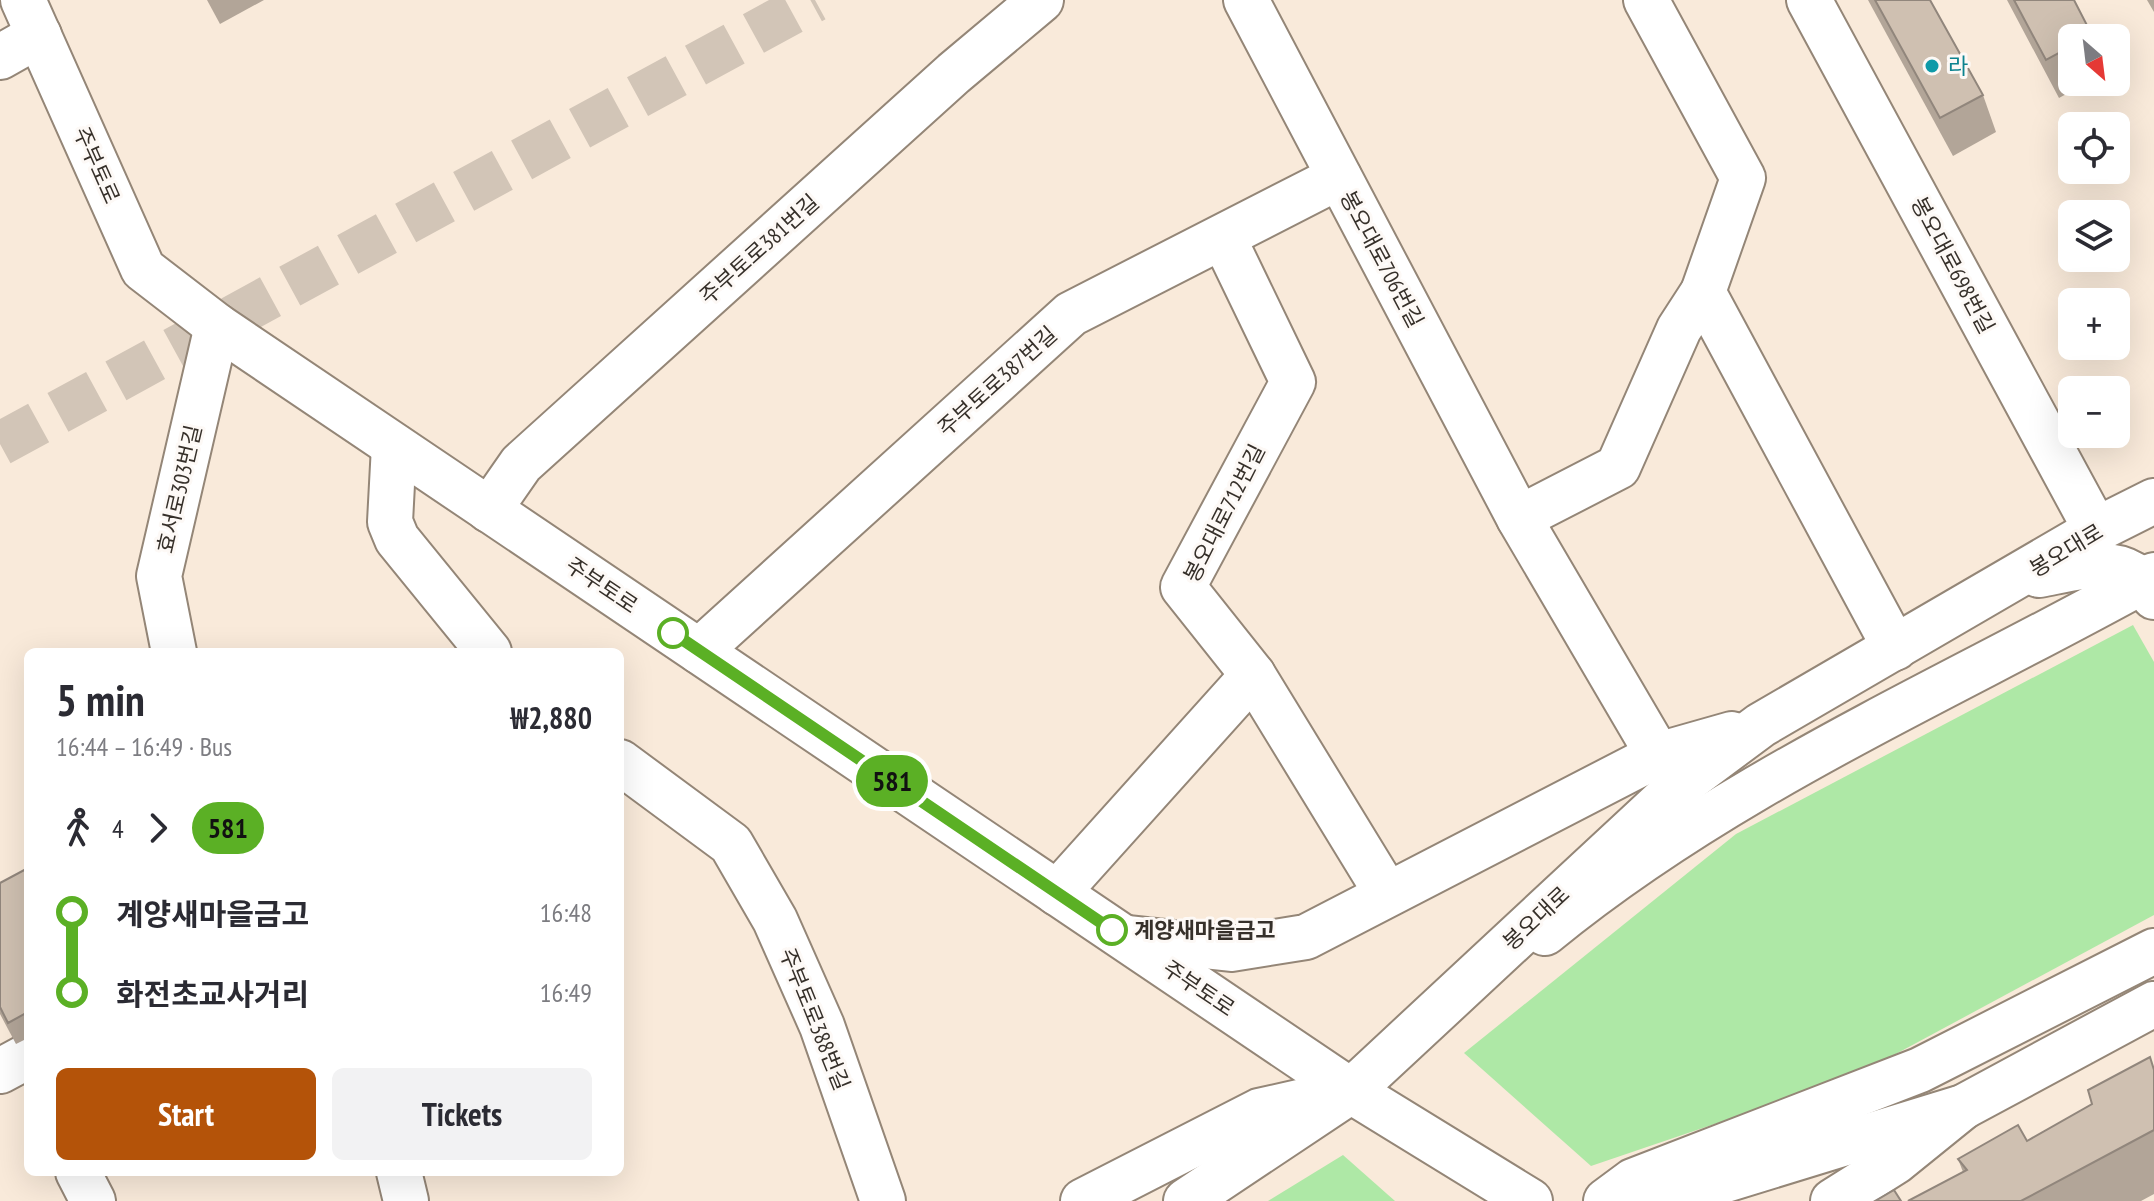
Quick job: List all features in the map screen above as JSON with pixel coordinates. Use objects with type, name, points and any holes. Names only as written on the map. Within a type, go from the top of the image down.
[{"type":"street","name":"주부토로381번길","points":[[489,510],[521,464],[954,73],[1041,0]]},
{"type":"street","name":"봉오대로706번길","points":[[1246,0],[1519,518],[1658,755]]},
{"type":"street","points":[[1519,518],[1618,467],[1679,329],[1703,292],[1743,178],[1646,0]]},
{"type":"street","name":"봉오대로698번길","points":[[1809,0],[2096,530]]},
{"type":"street","name":"주부토로","points":[[31,18],[143,269],[217,326],[1123,938],[1351,1091],[1530,1201]]},
{"type":"street","points":[[0,57],[31,18]]},
{"type":"street","name":"주부토로387번길","points":[[699,651],[1071,314],[1339,177]]},
{"type":"street","name":"봉오대로712번길","points":[[1223,237],[1293,382],[1183,587],[1253,675],[1387,894]]},
{"type":"street","points":[[1703,292],[1895,648]]},
{"type":"street","name":"효서로303번길","points":[[173,648],[159,576],[217,326]]},
{"type":"street","points":[[394,446],[390,522],[397,539],[486,648]]},
{"type":"street","name":"봉오대로","points":[[1186,1201],[1351,1091],[1679,786],[1761,725],[2017,579],[2096,530],[2154,501]]},
{"type":"street","points":[[2017,579],[2098,564],[2129,571],[2151,584]]},
{"type":"street","points":[[1083,1201],[1259,1111],[1351,1091],[1570,912],[1678,838],[1788,770],[2151,584]]},
{"type":"street","points":[[1057,893],[1253,675]]},
{"type":"street","points":[[1123,938],[1231,949],[1306,937],[1658,755],[1761,725]]},
{"type":"street","name":"주부토로388번길","points":[[624,765],[731,844],[775,920],[822,1026],[883,1201]]},
{"type":"street","points":[[1606,1201],[1633,1181],[1920,1070],[2154,951]]},
{"type":"street","points":[[1833,1201],[1895,1162],[1963,1107],[2154,1004]]},
{"type":"street","points":[[1657,1201],[1963,1107]]},
{"type":"street","points":[[80,1176],[93,1201]]},
{"type":"street","points":[[400,1176],[406,1201]]},
{"type":"green space","points":[[2133,625],[2154,662],[2154,915],[1853,1077],[1591,1166],[1464,1053],[1736,834]]},
{"type":"green space","points":[[1343,1155],[1395,1201],[1268,1201]]},
{"type":"building","name":"라","points":[[1875,0],[1930,0],[1983,95],[1940,118]]},
{"type":"building","points":[[2014,0],[2074,0],[2086,24],[2058,24],[2058,54],[2046,60]]},
{"type":"building","points":[[24,870],[24,1014],[8,1023],[0,1007],[0,883]]},
{"type":"building","points":[[2150,1057],[2154,1070],[2154,1130],[2021,1201],[1908,1201],[1967,1170],[1958,1159],[2018,1125],[2027,1141],[2092,1104],[2088,1090]]},
{"type":"building","points":[[1894,1190],[1901,1201],[1875,1201]]},
{"type":"tunnel","points":[[0,444],[815,0]]},
{"type":"bus line","name":"581","points":[[673,633],[1112,930]]},
{"type":"place","name":"라","points":[[1932,66]]},
{"type":"place","name":"계양새마을금고","points":[[1112,930]]}]
